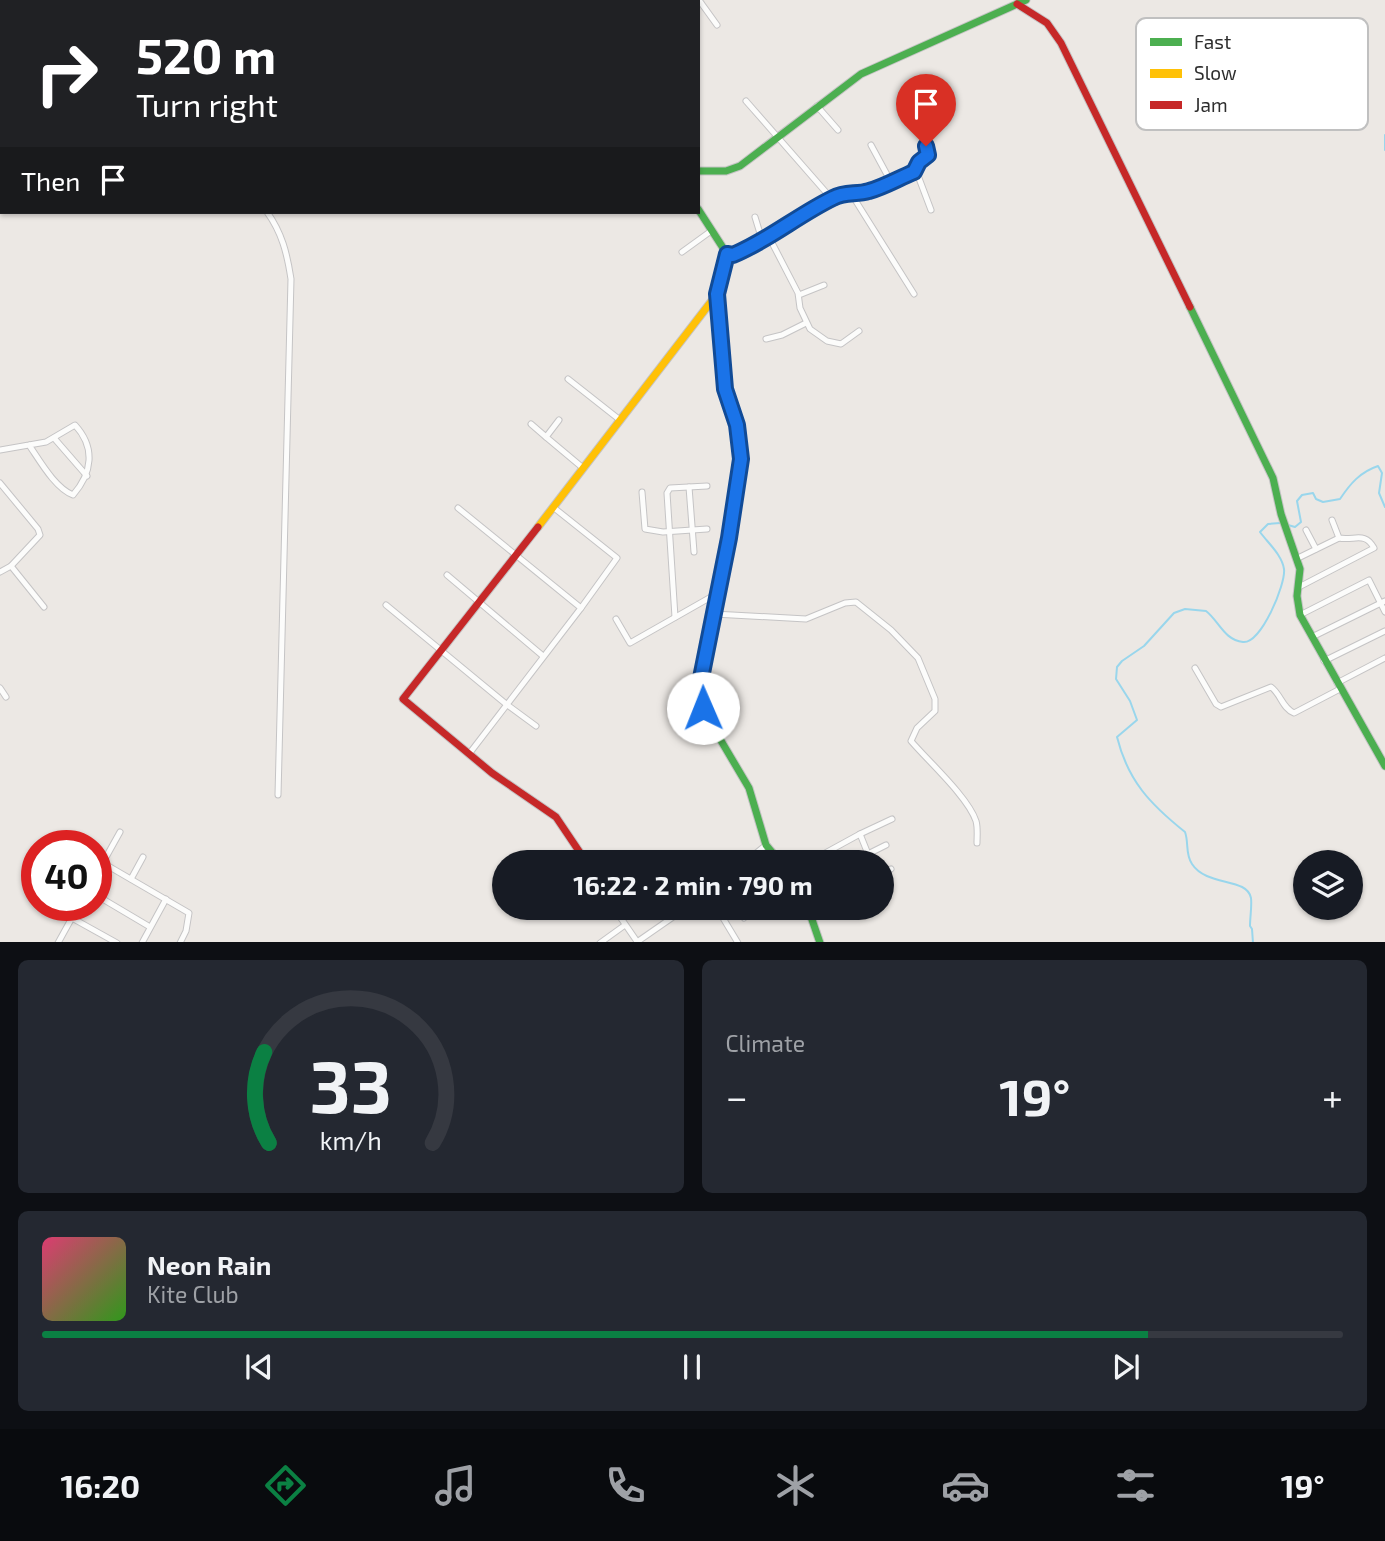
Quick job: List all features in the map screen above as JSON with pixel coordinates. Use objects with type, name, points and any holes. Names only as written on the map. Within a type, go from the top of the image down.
[{"type":"street","points":[[700,171],[726,171],[740,166],[861,74],[1026,0]]},
{"type":"street","points":[[700,1],[717,25]]},
{"type":"street","points":[[1017,4],[1048,23],[1054,31],[1267,464],[1301,576],[1297,596],[1300,615],[1385,766]]},
{"type":"street","points":[[746,101],[831,198]]},
{"type":"street","points":[[817,106],[838,130]]},
{"type":"street","points":[[871,145],[891,182]]},
{"type":"street","points":[[700,212],[727,254],[733,255],[766,239],[831,198],[845,193],[852,195],[868,192],[914,172],[919,162],[928,155],[926,146]]},
{"type":"street","points":[[914,172],[917,173],[931,210]]},
{"type":"street","points":[[852,195],[914,295]]},
{"type":"street","points":[[268,214],[287,251],[291,279],[278,795]]},
{"type":"street","points":[[755,217],[799,295],[800,308],[815,335],[839,344],[859,331]]},
{"type":"street","points":[[681,251],[711,231]]},
{"type":"street","points":[[727,254],[717,294],[725,389],[741,447],[735,506],[699,697],[707,717],[749,788],[766,845],[770,850]]},
{"type":"street","points":[[799,295],[824,285]]},
{"type":"street","points":[[578,850],[556,817],[492,773],[403,699],[717,294]]},
{"type":"street","points":[[766,339],[782,335],[806,323]]},
{"type":"street","points":[[568,379],[620,420]]},
{"type":"street","points":[[546,437],[559,420]]},
{"type":"street","points":[[531,424],[583,468]]},
{"type":"street","points":[[0,450],[29,446],[54,438],[73,425],[79,428],[88,448],[89,466],[87,476],[71,496],[47,471],[29,446]]},
{"type":"street","points":[[54,438],[87,476]]},
{"type":"street","points":[[0,482],[40,532],[40,537],[11,566],[0,572]]},
{"type":"street","points":[[675,617],[667,493],[670,488],[707,486]]},
{"type":"street","points":[[689,487],[694,552]]},
{"type":"street","points":[[642,492],[644,528],[654,532],[707,529]]},
{"type":"street","points":[[469,754],[617,558],[553,507]]},
{"type":"street","points":[[458,508],[581,608]]},
{"type":"street","points":[[1332,520],[1339,538]]},
{"type":"street","points":[[1306,530],[1316,549]]},
{"type":"street","points":[[1296,559],[1339,538],[1362,537],[1374,548],[1299,587]]},
{"type":"street","points":[[11,566],[44,607]]},
{"type":"street","points":[[447,575],[543,656]]},
{"type":"street","points":[[1300,615],[1369,580],[1383,602],[1385,612]]},
{"type":"street","points":[[630,643],[718,593]]},
{"type":"street","points":[[714,614],[806,619],[845,603],[856,602],[891,630],[918,658],[935,699],[935,711],[917,728],[911,741],[957,792],[974,816],[977,843]]},
{"type":"street","points":[[1312,638],[1383,602]]},
{"type":"street","points":[[386,605],[506,705],[536,726]]},
{"type":"street","points":[[616,619],[635,651]]},
{"type":"street","points":[[1324,661],[1385,631]]},
{"type":"street","points":[[1195,668],[1216,704],[1221,707],[1270,687],[1276,691],[1287,709],[1294,713],[1385,658]]},
{"type":"street","points":[[0,688],[6,696]]},
{"type":"street","points":[[831,850],[892,818]]},
{"type":"street","points":[[112,847],[120,832]]},
{"type":"street","points":[[860,834],[866,850]]},
{"type":"street","points":[[760,850],[766,845]]},
{"type":"street","points":[[876,850],[887,845]]},
{"type":"street","points":[[131,879],[143,857]]},
{"type":"street","points":[[112,868],[189,914],[180,942]]},
{"type":"street","points":[[142,942],[166,899]]},
{"type":"street","points":[[112,904],[150,927]]},
{"type":"street","points":[[622,920],[638,942],[669,920]]},
{"type":"street","points":[[724,920],[737,942]]},
{"type":"street","points":[[812,920],[820,942]]},
{"type":"street","points":[[59,942],[70,921]]},
{"type":"street","points":[[77,921],[115,942]]},
{"type":"street","points":[[601,942],[625,925]]},
{"type":"waterway","points":[[1385,135],[1385,150]]},
{"type":"waterway","points":[[1288,525],[1295,527],[1301,522],[1297,501],[1302,495],[1313,493],[1316,499],[1323,502],[1340,499],[1356,479],[1378,466],[1382,473],[1379,493],[1385,507]]},
{"type":"waterway","points":[[1253,942],[1250,926],[1251,898],[1248,891],[1235,884],[1207,876],[1192,864],[1185,832],[1151,801],[1127,766],[1117,737],[1137,720],[1130,701],[1116,679],[1117,667],[1122,661],[1144,646],[1174,613],[1185,609],[1206,611],[1226,634],[1236,641],[1250,640],[1257,634],[1271,612],[1284,577],[1283,564],[1278,554],[1260,532],[1268,524],[1280,523]]},
{"type":"traffic: fast","points":[[700,171],[726,171],[740,166],[861,74],[1026,0]]},
{"type":"traffic: fast","points":[[700,212],[727,254],[717,294],[725,389],[737,425],[741,459],[699,697],[707,717],[749,788],[766,845],[770,850]]},
{"type":"traffic: fast","points":[[1190,307],[1273,478],[1281,514],[1300,569],[1297,596],[1300,615],[1385,766]]},
{"type":"traffic: fast","points":[[812,920],[820,942]]},
{"type":"traffic: slow","points":[[538,527],[717,294]]},
{"type":"traffic: jam","points":[[1017,4],[1047,23],[1061,43],[1190,307]]},
{"type":"traffic: jam","points":[[538,527],[403,699],[492,773],[556,817],[578,850]]},
{"type":"route","points":[[703,708],[699,688],[735,506],[741,459],[737,425],[725,389],[721,354],[717,294],[727,254],[733,255],[745,250],[831,198],[845,193],[852,195],[868,192],[914,172],[916,165],[928,155],[926,146]]}]
